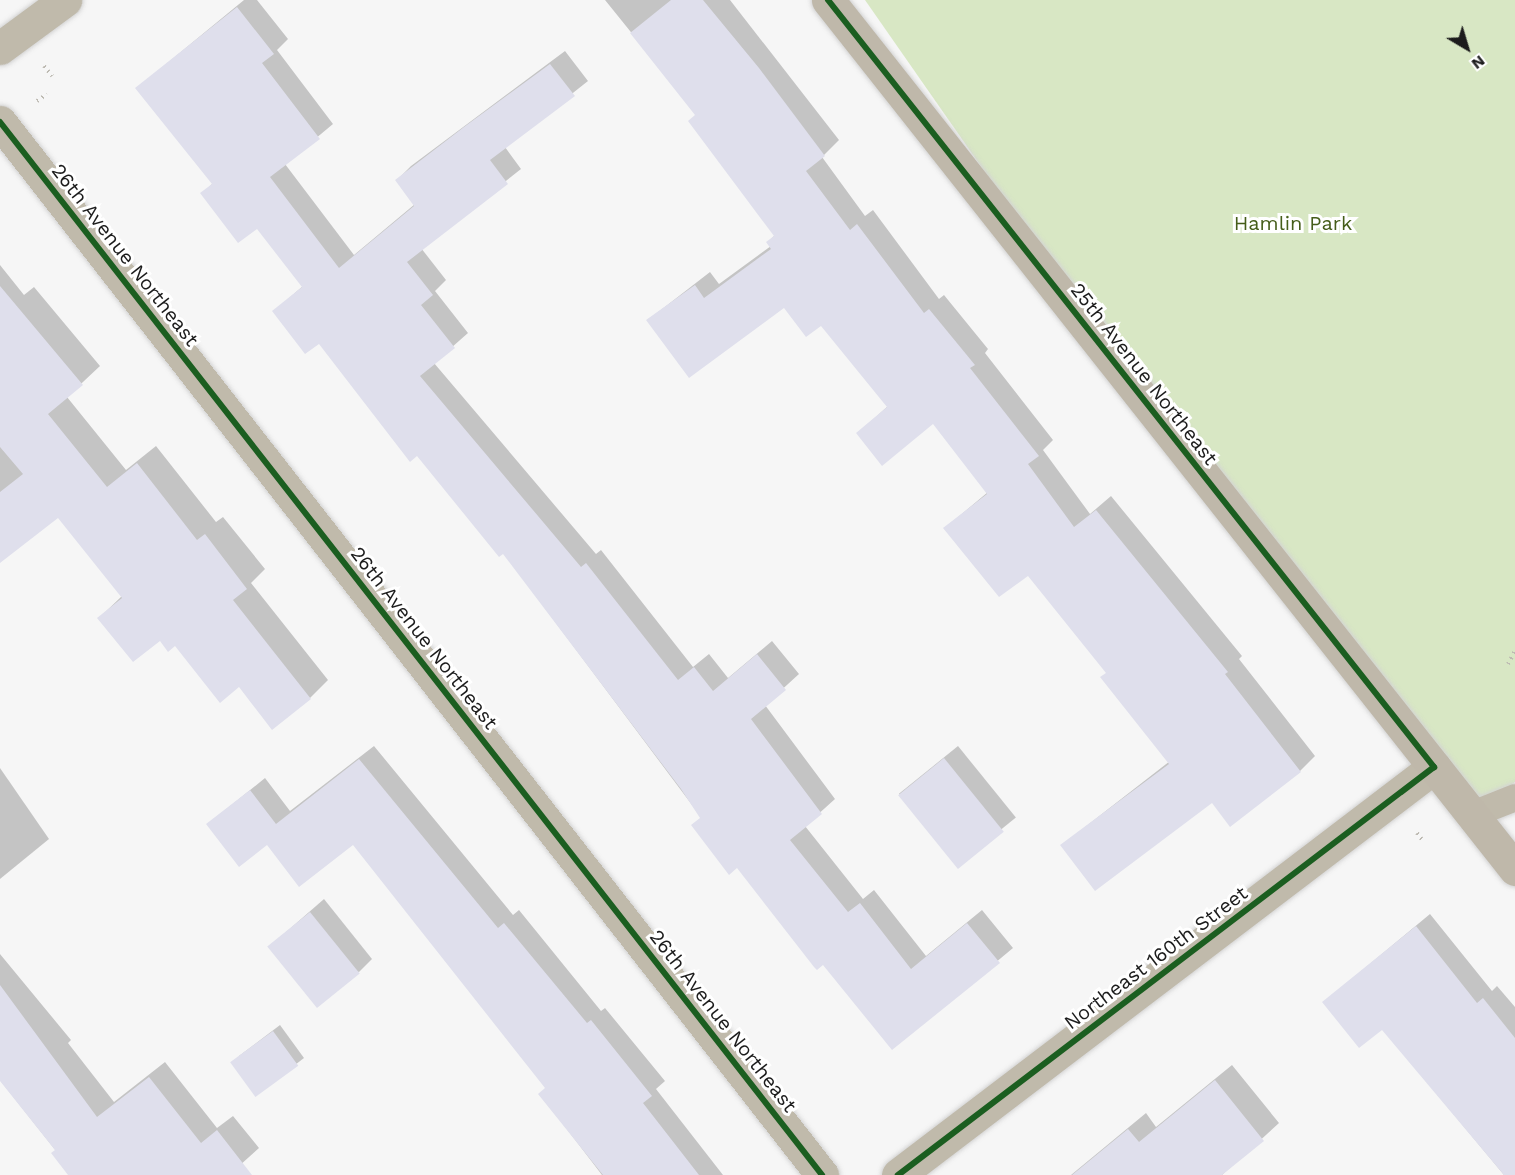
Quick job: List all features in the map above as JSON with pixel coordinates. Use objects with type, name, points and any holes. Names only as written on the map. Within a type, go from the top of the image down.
[{"type":"street","points":[[0,48],[65,0]]},
{"type":"street","name":"25th Avenue Northeast","points":[[828,0],[1515,869]]},
{"type":"street","name":"26th Avenue Northeast","points":[[0,122],[822,1175]]},
{"type":"street","name":"Northeast 160th Street","points":[[898,1175],[1434,767]]},
{"type":"lane","points":[[1472,814],[1515,797]]},
{"type":"path","points":[[44,65],[52,76]]},
{"type":"path","points":[[34,104],[47,94]]},
{"type":"path","points":[[1508,664],[1515,651]]},
{"type":"path","points":[[1417,833],[1423,841]]},
{"type":"green space","name":"Hamlin Park","points":[[865,0],[1515,0],[1515,782],[1472,814],[1146,403]]},
{"type":"building","points":[[671,0],[703,0],[759,68],[825,156],[806,171],[850,230],[857,224],[924,313],[929,309],[975,365],[970,368],[1039,456],[1028,464],[1074,527],[1096,510],[1228,672],[1225,674],[1301,772],[1230,827],[1212,803],[1095,891],[1060,845],[1169,764],[1100,677],[1106,673],[1028,576],[999,597],[943,528],[987,494],[933,424],[882,466],[856,433],[887,407],[821,326],[806,337],[784,308],[689,378],[646,320],[695,285],[704,298],[771,249],[766,242],[774,236],[688,121],[695,115],[630,33]]},
{"type":"building","points":[[237,7],[274,54],[262,63],[320,139],[270,177],[339,268],[414,206],[395,180],[550,64],[575,96],[490,160],[508,184],[407,262],[433,295],[421,305],[455,348],[420,376],[581,567],[586,563],[678,680],[694,667],[713,691],[757,654],[786,690],[751,719],[822,814],[790,840],[848,912],[860,903],[911,969],[967,923],[1000,963],[892,1050],[823,965],[817,970],[814,967],[737,868],[729,875],[691,825],[700,818],[681,789],[503,554],[499,557],[417,456],[410,462],[319,344],[305,354],[272,311],[302,287],[257,229],[238,243],[200,193],[212,184],[135,88]]},
{"type":"building","points":[[0,286],[83,385],[48,414],[107,487],[137,463],[197,540],[205,534],[247,589],[233,600],[311,699],[272,730],[239,687],[220,703],[175,646],[168,652],[160,641],[133,662],[97,618],[122,598],[58,518],[0,563],[0,492],[23,474],[0,447]]},
{"type":"building","points":[[944,758],[1004,832],[958,869],[898,795]]},
{"type":"building","points":[[359,759],[498,928],[504,923],[587,1023],[591,1020],[652,1096],[643,1103],[699,1175],[603,1175],[538,1094],[545,1088],[353,845],[299,887],[267,845],[239,867],[206,824],[250,790],[276,824]]},
{"type":"building","points":[[310,912],[360,973],[317,1008],[267,947]]},
{"type":"building","points":[[1416,926],[1477,1003],[1483,998],[1515,1038],[1515,1175],[1504,1175],[1382,1030],[1359,1048],[1322,1002]]},
{"type":"building","points":[[0,985],[97,1117],[149,1077],[201,1143],[217,1130],[252,1175],[68,1175],[51,1153],[55,1150],[0,1081]]},
{"type":"building","points":[[273,1031],[298,1066],[255,1097],[230,1062]]},
{"type":"building","points":[[1215,1080],[1264,1141],[1222,1175],[1072,1175],[1128,1129],[1139,1142]]},
{"type":"cycle path","points":[[828,0],[1434,767],[898,1175]]},
{"type":"cycle path","points":[[0,122],[822,1175]]}]
